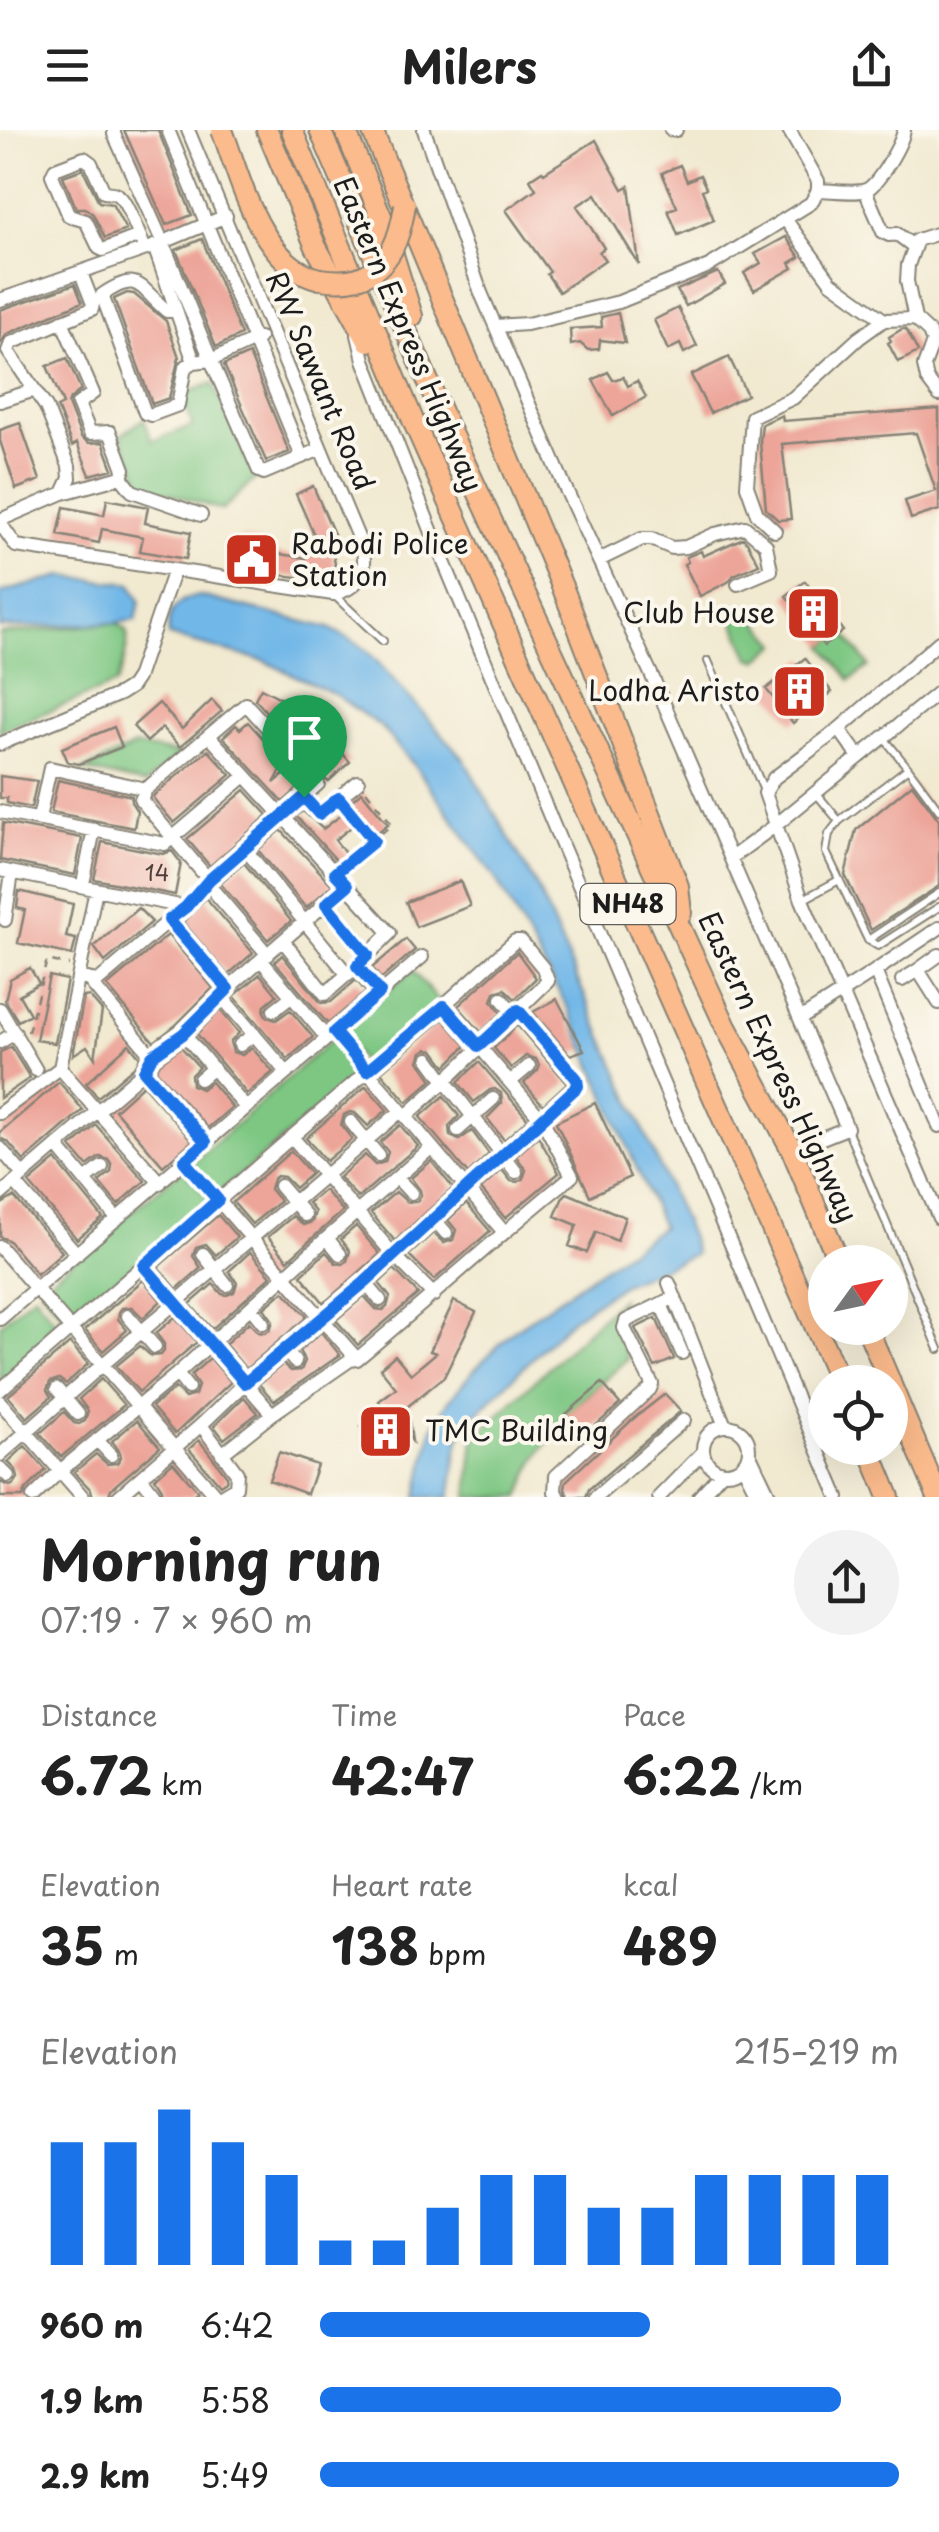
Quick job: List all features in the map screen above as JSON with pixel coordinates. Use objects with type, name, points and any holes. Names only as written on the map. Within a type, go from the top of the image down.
[{"type":"highway","points":[[222,130],[263,233],[286,262],[307,276],[350,281],[369,274],[394,247],[405,205]]},
{"type":"highway","points":[[267,130],[316,247],[415,426]]},
{"type":"highway","name":"Eastern Express Highway","points":[[292,130],[415,426],[832,1365]]},
{"type":"highway","name":"Eastern Express Highway","points":[[320,130],[442,414],[726,1027],[792,1150],[832,1245]]},
{"type":"highway","points":[[345,130],[382,216],[442,414]]},
{"type":"highway","points":[[372,130],[564,591],[678,886],[684,935]]},
{"type":"highway","points":[[908,1426],[938,1497]]},
{"type":"highway","points":[[876,1465],[889,1497]]},
{"type":"street","points":[[114,130],[150,244],[194,362]]},
{"type":"street","points":[[168,130],[302,457]]},
{"type":"street","name":"RW Sawant Road","points":[[188,130],[364,555],[360,578],[348,590],[333,594]]},
{"type":"street","points":[[424,130],[481,293],[847,1128],[792,1150]]},
{"type":"street","points":[[495,326],[527,324],[619,302],[709,266],[811,203],[818,181],[789,130]]},
{"type":"street","points":[[818,190],[865,190],[875,183],[903,141],[904,130]]},
{"type":"street","points":[[150,244],[99,248],[86,221],[69,216],[52,174],[55,169],[84,158],[91,162],[104,192],[121,198],[150,244],[210,360],[259,471],[264,474],[321,449]]},
{"type":"street","points":[[865,190],[883,232],[898,234],[913,246]]},
{"type":"street","points":[[0,300],[226,216]]},
{"type":"street","points":[[785,219],[830,282],[884,320]]},
{"type":"street","points":[[939,233],[917,240],[907,281],[915,319],[929,332],[933,342],[924,366],[927,379],[939,395]]},
{"type":"street","points":[[63,493],[70,478],[69,466],[46,407],[8,351],[11,343],[92,309],[81,273]]},
{"type":"street","points":[[176,311],[162,308],[140,282],[133,281],[102,296],[145,413],[151,415],[178,405],[185,367],[272,333]]},
{"type":"street","points":[[351,310],[364,360],[446,567],[838,1497]]},
{"type":"street","points":[[775,531],[757,514],[747,486],[752,417],[793,398],[884,320],[915,319]]},
{"type":"street","points":[[62,321],[93,393],[78,404],[90,433],[110,432],[124,468],[121,477]]},
{"type":"street","points":[[0,402],[35,390]]},
{"type":"street","points":[[121,477],[63,493],[0,522],[16,546],[333,594]]},
{"type":"street","points":[[121,477],[132,491],[201,515]]},
{"type":"street","points":[[599,560],[642,540],[651,539],[672,548],[686,547],[715,534],[745,527],[766,545],[770,570],[738,584]]},
{"type":"street","points":[[0,744],[131,687],[174,570]]},
{"type":"street","points":[[939,642],[839,729],[774,778],[764,793],[802,900],[939,1218]]},
{"type":"street","points":[[731,858],[939,692]]},
{"type":"street","points":[[82,975],[98,980],[186,907],[208,882],[318,784],[246,704],[146,788],[141,800],[208,882],[291,996],[367,1071],[503,1232]]},
{"type":"street","points":[[839,729],[859,757]]},
{"type":"street","points":[[209,736],[390,933],[325,994],[284,942]]},
{"type":"street","points":[[39,818],[50,768],[146,788]]},
{"type":"street","points":[[0,812],[166,844],[244,777]]},
{"type":"street","points":[[304,797],[319,814],[358,782]]},
{"type":"street","points":[[84,880],[94,829]]},
{"type":"street","points":[[245,849],[352,970],[380,992]]},
{"type":"street","points":[[5,920],[6,871],[186,907]]},
{"type":"street","points":[[0,1195],[144,1071],[152,1056],[183,1034],[224,992],[347,886]]},
{"type":"street","points":[[0,1114],[60,1068],[82,975],[96,889]]},
{"type":"street","points":[[326,904],[368,955]]},
{"type":"street","points":[[169,920],[287,1073]]},
{"type":"street","points":[[800,1018],[939,928]]},
{"type":"street","points":[[0,1390],[515,941],[521,941],[548,980],[516,1012],[445,1081],[366,1140],[102,1366],[61,1394],[0,1456]]},
{"type":"street","points":[[902,980],[939,955]]},
{"type":"street","points":[[0,1320],[422,956]]},
{"type":"street","points":[[918,970],[939,1003]]},
{"type":"street","points":[[876,971],[939,1126]]},
{"type":"street","points":[[82,975],[152,1056]]},
{"type":"street","points":[[274,1010],[291,996]]},
{"type":"street","points":[[118,1497],[319,1318],[365,1282],[578,1086],[577,1079],[502,999]]},
{"type":"street","points":[[222,1454],[272,1414],[357,1359],[572,1176],[543,1121],[444,1006]]},
{"type":"street","points":[[0,1008],[36,1070]]},
{"type":"street","points":[[0,1042],[15,1033]]},
{"type":"street","points":[[183,1034],[246,1108]]},
{"type":"street","points":[[240,1045],[254,1034]]},
{"type":"street","points":[[429,1060],[516,1172]]},
{"type":"street","points":[[510,1082],[528,1066]]},
{"type":"street","points":[[60,1068],[160,1182]]},
{"type":"street","points":[[200,1080],[212,1068]]},
{"type":"street","points":[[144,1071],[166,1107],[206,1142]]},
{"type":"street","points":[[458,1130],[493,1099]]},
{"type":"street","points":[[351,1122],[378,1155]]},
{"type":"street","points":[[292,1137],[434,1295]]},
{"type":"street","points":[[57,1146],[118,1219]]},
{"type":"street","points":[[0,1148],[76,1254]]},
{"type":"street","points":[[32,1497],[431,1148]]},
{"type":"street","points":[[184,1161],[357,1359]]},
{"type":"street","points":[[85,1180],[102,1167]]},
{"type":"street","points":[[397,1178],[412,1193]]},
{"type":"street","points":[[280,1186],[304,1214]]},
{"type":"street","points":[[434,1219],[446,1233]]},
{"type":"street","points":[[326,1238],[340,1254]]},
{"type":"street","points":[[0,1247],[138,1406],[207,1494],[240,1492],[237,1474],[201,1425]]},
{"type":"street","points":[[203,1254],[228,1285]]},
{"type":"street","points":[[144,1266],[272,1414]]},
{"type":"street","points":[[365,1282],[380,1300]]},
{"type":"street","points":[[669,1283],[725,1426]]},
{"type":"street","points":[[555,1495],[556,1476],[650,1390],[652,1384],[624,1328],[626,1322],[675,1298]]},
{"type":"street","points":[[661,1304],[682,1353]]},
{"type":"street","points":[[251,1308],[263,1322]]},
{"type":"street","points":[[128,1316],[155,1347]]},
{"type":"street","points":[[284,1349],[295,1362]]},
{"type":"street","points":[[177,1374],[188,1388]]},
{"type":"street","points":[[61,1394],[78,1414]]},
{"type":"street","points":[[0,1402],[83,1497]]},
{"type":"street","points":[[596,1497],[684,1420]]},
{"type":"street","points":[[659,1497],[702,1452],[710,1432],[725,1426],[747,1440],[746,1459],[759,1497]]},
{"type":"street","points":[[97,1440],[111,1455]]},
{"type":"street","points":[[702,1452],[709,1466],[722,1472],[730,1472],[746,1459]]},
{"type":"street","points":[[746,1459],[770,1497]]},
{"type":"street","points":[[699,1497],[722,1472]]},
{"type":"street","points":[[141,1478],[154,1494]]},
{"type":"lane","points":[[333,594],[384,642]]},
{"type":"lane","points":[[708,661],[764,793]]},
{"type":"lane","points":[[883,737],[939,810]]},
{"type":"lane","points":[[908,768],[839,821],[829,834],[826,852],[868,940],[878,946],[939,907]]},
{"type":"lane","points":[[815,792],[839,821]]},
{"type":"lane","points":[[802,900],[839,880]]},
{"type":"lane","points":[[868,940],[939,893]]},
{"type":"lane","points":[[847,1128],[939,1348]]},
{"type":"path","points":[[335,873],[392,824],[358,782]]},
{"type":"path","points":[[339,798],[374,841]]},
{"type":"path","points":[[24,1048],[47,960],[82,975]]},
{"type":"green space","points":[[213,383],[255,479],[222,510],[143,485],[121,435],[144,419],[152,441],[193,426],[181,395]]},
{"type":"green space","points":[[743,605],[778,644],[758,660],[750,658],[730,612]]},
{"type":"green space","points":[[116,623],[125,630],[127,639],[116,684],[0,731],[0,634]]},
{"type":"green space","points":[[843,631],[869,666],[850,680],[824,646]]},
{"type":"green space","points":[[135,746],[181,754],[145,784],[84,770]]},
{"type":"green space","points":[[412,970],[439,1002],[367,1068],[339,1033]]},
{"type":"green space","points":[[332,1039],[362,1072],[216,1196],[191,1164]]},
{"type":"green space","points":[[183,1169],[212,1201],[71,1325],[40,1288]]},
{"type":"green space","points":[[34,1294],[61,1329],[0,1389],[0,1324]]},
{"type":"green space","points":[[621,1299],[616,1323],[628,1359],[565,1415],[534,1462],[520,1497],[468,1497],[474,1438]]},
{"type":"water","points":[[62,576],[131,584],[140,601],[136,620],[0,628],[0,593]]},
{"type":"water","points":[[200,596],[329,628],[360,645],[463,758],[537,887],[691,1238],[695,1254],[623,1284],[573,1318],[467,1423],[459,1439],[450,1497],[417,1497],[433,1427],[448,1402],[513,1331],[662,1227],[568,1008],[495,878],[414,765],[380,726],[334,694],[264,661],[169,636],[174,608]]},
{"type":"building","points":[[124,130],[158,130],[192,215],[166,225]]},
{"type":"building","points":[[596,140],[623,189],[629,186],[639,265],[596,194],[577,206],[604,248],[599,252],[605,260],[559,292],[547,274],[550,272],[506,210],[536,189],[530,179]]},
{"type":"building","points":[[680,165],[687,181],[700,175],[714,220],[678,235],[668,210],[677,207],[662,173]]},
{"type":"building","points":[[83,169],[99,202],[112,204],[126,230],[105,238],[93,214],[76,208],[63,176]]},
{"type":"building","points":[[786,237],[800,257],[790,263],[793,268],[754,290],[744,273],[761,263],[755,254]]},
{"type":"building","points":[[202,239],[241,335],[216,347],[176,250]]},
{"type":"building","points":[[718,272],[725,284],[686,306],[677,290]]},
{"type":"building","points":[[75,284],[82,302],[7,334],[0,344],[0,310]]},
{"type":"building","points":[[134,294],[166,321],[179,357],[169,398],[152,404],[114,299]]},
{"type":"building","points":[[678,308],[697,346],[684,353],[680,344],[668,350],[654,320]]},
{"type":"building","points":[[618,313],[625,343],[600,340],[599,349],[588,350],[580,343],[571,345],[570,329],[602,327],[601,317]]},
{"type":"building","points":[[906,329],[918,352],[898,362],[888,343],[889,337]]},
{"type":"building","points":[[249,354],[289,452],[266,461],[224,365]]},
{"type":"building","points":[[729,357],[747,395],[710,413],[691,375]]},
{"type":"building","points":[[67,358],[81,390],[68,404],[81,437],[89,443],[103,442],[113,469],[90,475],[77,443],[72,446],[57,407],[63,404],[47,366]]},
{"type":"building","points":[[608,372],[613,380],[623,377],[628,386],[637,381],[646,397],[613,416],[593,380]]},
{"type":"building","points":[[939,409],[939,510],[911,519],[905,501],[936,491],[916,433],[782,444],[791,519],[778,520],[766,509],[762,424],[782,415],[783,421]]},
{"type":"building","points":[[20,423],[40,480],[16,489],[0,430]]},
{"type":"building","points":[[313,486],[341,550],[333,554],[331,574],[320,579],[305,578],[238,567],[241,537],[266,544],[266,552],[306,558],[319,546],[296,494]]},
{"type":"building","points":[[107,499],[148,507],[145,523],[191,532],[186,559],[140,551],[143,537],[102,529],[99,543],[58,535],[64,507],[104,515]]},
{"type":"building","points":[[743,538],[759,564],[700,596],[684,564],[688,562],[686,557],[701,551],[703,556]]},
{"type":"building","name":"Club House","points":[[805,581],[843,631],[824,646],[786,596]]},
{"type":"building","name":"Lodha Aristo","points":[[805,658],[832,692],[793,723],[766,689]]},
{"type":"building","points":[[261,688],[311,714],[301,733],[271,717],[255,699]]},
{"type":"building","points":[[212,700],[222,711],[180,747],[162,728],[147,742],[133,726],[159,703],[182,729]]},
{"type":"building","points":[[248,722],[285,763],[274,783],[291,769],[304,783],[283,802],[223,737],[236,725],[240,729]]},
{"type":"building","points":[[114,727],[122,747],[79,764],[68,762],[62,748]]},
{"type":"building","points":[[328,737],[350,762],[328,782],[306,756]]},
{"type":"building","points":[[208,750],[231,775],[174,823],[154,795]]},
{"type":"building","points":[[0,776],[37,781],[31,808],[0,798]]},
{"type":"building","points":[[58,780],[132,796],[137,811],[134,828],[51,812]]},
{"type":"building","points":[[912,784],[939,820],[939,886],[871,930],[845,875],[856,830]]},
{"type":"building","points":[[245,790],[268,815],[210,866],[187,839]]},
{"type":"building","points":[[362,792],[388,824],[373,836],[360,820],[335,840],[348,857],[340,864],[296,816],[303,811],[323,829],[350,808],[347,804]]},
{"type":"building","points":[[3,823],[82,838],[75,875],[0,860]]},
{"type":"building","points":[[281,830],[332,885],[306,908],[258,850]]},
{"type":"building","points":[[102,842],[163,854],[172,851],[181,863],[175,895],[94,879]]},
{"type":"building","points":[[244,863],[291,921],[268,940],[220,883]]},
{"type":"building","points":[[460,881],[470,906],[416,927],[406,902]]},
{"type":"building","points":[[19,891],[73,904],[66,937],[76,939],[72,955],[18,943],[25,910],[17,908]]},
{"type":"building","points":[[206,898],[253,953],[228,975],[183,922]]},
{"type":"building","points":[[138,908],[152,922],[105,962],[94,947]]},
{"type":"building","points":[[168,935],[213,988],[154,1042],[107,986]]},
{"type":"building","points":[[406,939],[415,950],[381,979],[371,966]]},
{"type":"building","points":[[517,952],[536,978],[515,999],[505,989],[495,992],[492,1001],[501,1013],[481,1032],[458,1006]]},
{"type":"building","points":[[282,955],[321,1003],[331,1002],[356,980],[366,992],[328,1024],[275,962]]},
{"type":"building","points":[[30,968],[39,983],[19,995],[30,1014],[18,1021],[5,1000],[10,979]]},
{"type":"building","points":[[260,974],[277,995],[265,1005],[267,1017],[276,1020],[290,1010],[313,1037],[288,1059],[234,996]]},
{"type":"building","points":[[49,976],[67,980],[55,1043],[36,1040]]},
{"type":"building","points":[[89,996],[102,1011],[95,1058],[87,1046],[73,1055],[84,997]]},
{"type":"building","points":[[557,999],[584,1050],[570,1055],[533,1012]]},
{"type":"building","points":[[220,1010],[239,1033],[230,1042],[233,1052],[242,1055],[252,1048],[273,1072],[247,1094],[197,1034]]},
{"type":"building","points":[[443,1019],[466,1046],[446,1066],[434,1050],[422,1052],[419,1061],[432,1080],[407,1102],[381,1072]]},
{"type":"building","points":[[517,1025],[567,1083],[543,1105],[524,1083],[538,1070],[536,1059],[526,1056],[511,1068],[494,1048]]},
{"type":"building","points":[[129,1044],[140,1057],[136,1065],[98,1097],[86,1083]]},
{"type":"building","points":[[11,1047],[30,1078],[0,1098],[0,1052]]},
{"type":"building","points":[[181,1047],[199,1067],[191,1075],[192,1085],[201,1089],[211,1082],[232,1107],[208,1128],[156,1070]]},
{"type":"building","points":[[479,1062],[528,1119],[504,1140],[487,1118],[502,1103],[501,1093],[490,1090],[474,1102],[458,1082]]},
{"type":"building","points":[[59,1082],[83,1110],[24,1161],[0,1138],[0,1132]]},
{"type":"building","points":[[143,1085],[192,1141],[163,1166],[115,1110]]},
{"type":"building","points":[[366,1086],[387,1110],[368,1126],[355,1113],[344,1115],[341,1125],[352,1139],[326,1161],[306,1138]]},
{"type":"building","points":[[444,1096],[459,1116],[449,1126],[450,1136],[459,1140],[472,1131],[489,1154],[468,1174],[420,1117]]},
{"type":"building","points":[[595,1103],[630,1177],[590,1196],[556,1122]]},
{"type":"building","points":[[96,1125],[145,1181],[118,1205],[99,1182],[111,1172],[109,1160],[100,1157],[87,1166],[71,1147]]},
{"type":"building","points":[[400,1125],[418,1146],[358,1198],[339,1177],[365,1155],[375,1165],[385,1162],[388,1152],[380,1142]]},
{"type":"building","points":[[538,1136],[559,1173],[505,1218],[481,1189],[502,1170],[511,1181],[523,1179],[526,1170],[516,1156]]},
{"type":"building","points":[[291,1151],[311,1174],[295,1188],[284,1177],[273,1179],[270,1189],[280,1201],[252,1224],[233,1202]]},
{"type":"building","points":[[56,1160],[103,1218],[77,1239],[29,1183]]},
{"type":"building","points":[[431,1161],[453,1188],[395,1241],[371,1213],[396,1192],[407,1202],[417,1201],[420,1190],[411,1178]]},
{"type":"building","points":[[324,1190],[343,1211],[288,1260],[268,1237],[293,1216],[303,1225],[312,1222],[315,1212],[308,1203]]},
{"type":"building","points":[[567,1193],[625,1217],[617,1241],[596,1232],[587,1253],[569,1246],[577,1225],[555,1216]]},
{"type":"building","points":[[14,1197],[62,1252],[37,1274],[8,1240],[0,1237],[0,1205]]},
{"type":"building","points":[[466,1203],[490,1231],[434,1280],[409,1255],[433,1233],[444,1243],[453,1240],[456,1230],[448,1220]]},
{"type":"building","points":[[218,1215],[237,1237],[216,1255],[206,1244],[196,1247],[193,1256],[201,1268],[177,1289],[158,1267]]},
{"type":"building","points":[[356,1226],[380,1254],[324,1303],[301,1275],[326,1252],[336,1263],[347,1261],[350,1251],[341,1239]]},
{"type":"building","points":[[250,1252],[271,1276],[212,1329],[190,1304],[213,1284],[222,1294],[234,1292],[237,1283],[229,1271]]},
{"type":"building","points":[[394,1269],[418,1294],[358,1345],[336,1320],[364,1296],[376,1309],[387,1307],[390,1297],[379,1283]]},
{"type":"building","points":[[143,1280],[161,1301],[143,1318],[132,1307],[122,1308],[118,1319],[127,1330],[103,1351],[85,1330]]},
{"type":"building","points":[[284,1291],[307,1317],[246,1369],[225,1344],[249,1322],[258,1332],[270,1330],[273,1321],[264,1308]]},
{"type":"building","points":[[454,1301],[476,1312],[444,1377],[407,1407],[412,1441],[408,1436],[364,1443],[361,1427],[396,1422],[379,1401],[396,1388],[380,1368],[395,1355],[411,1374],[436,1353],[430,1351]]},
{"type":"building","points":[[175,1317],[197,1342],[139,1392],[116,1366],[140,1346],[151,1356],[161,1355],[164,1344],[156,1333]]},
{"type":"building","points":[[656,1318],[674,1359],[655,1367],[635,1328]]},
{"type":"building","points":[[321,1332],[340,1355],[274,1401],[259,1384],[283,1364],[291,1371],[301,1370],[305,1361],[299,1351]]},
{"type":"building","points":[[70,1343],[88,1364],[66,1384],[59,1379],[50,1382],[47,1390],[51,1397],[27,1418],[8,1396]]},
{"type":"building","points":[[210,1358],[231,1382],[175,1434],[152,1407],[175,1388],[185,1398],[195,1395],[198,1386],[191,1375]]},
{"type":"building","points":[[101,1379],[124,1405],[61,1457],[40,1433],[64,1412],[74,1423],[85,1421],[88,1411],[79,1399]]},
{"type":"building","points":[[602,1383],[620,1404],[583,1437],[565,1415]]},
{"type":"building","points":[[665,1394],[681,1411],[589,1489],[586,1497],[569,1497],[566,1481]]},
{"type":"building","points":[[244,1397],[258,1413],[224,1439],[214,1426]]},
{"type":"building","points":[[137,1420],[160,1447],[111,1489],[108,1497],[93,1497],[74,1472],[96,1454],[107,1464],[117,1463],[120,1452],[112,1441]]},
{"type":"building","points":[[199,1440],[227,1476],[220,1485],[189,1449]]},
{"type":"building","points":[[25,1446],[46,1470],[23,1497],[0,1497],[0,1482],[10,1486],[18,1478],[8,1462]]},
{"type":"building","points":[[279,1452],[317,1465],[307,1494],[269,1480]]},
{"type":"building","points":[[173,1462],[198,1491],[191,1497],[163,1497],[155,1478]]},
{"type":"place","name":"Rabodi Police Station","points":[[252,560]]},
{"type":"place","name":"Club House","points":[[814,613]]},
{"type":"place","name":"Lodha Aristo","points":[[799,691]]},
{"type":"place","name":"TMC Building","points":[[386,1431]]},
{"type":"route","points":[[304,797],[319,814],[339,798],[374,841],[335,873],[347,886],[326,904],[368,955],[357,966],[380,992],[334,1032],[367,1071],[444,1006],[479,1046],[518,1010],[577,1079],[578,1086],[365,1282],[245,1383],[144,1266],[218,1200],[184,1161],[206,1142],[144,1071],[152,1056],[183,1034],[228,989],[169,920],[304,797]]}]
